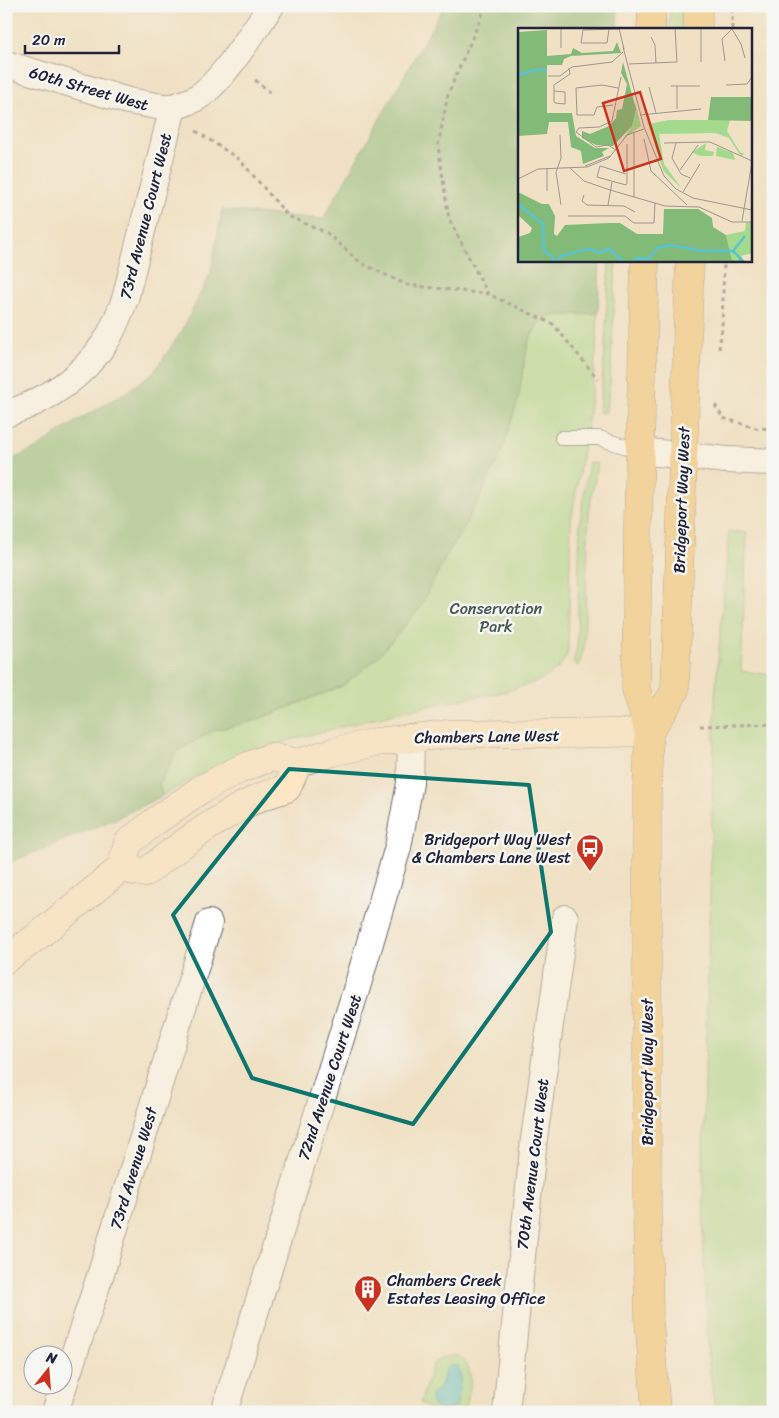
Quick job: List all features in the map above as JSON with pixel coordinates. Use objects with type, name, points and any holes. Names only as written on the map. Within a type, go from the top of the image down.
[{"type":"main road","points":[[651,28],[652,6]]},
{"type":"main road","points":[[698,6],[698,28]]},
{"type":"main road","name":"Bridgeport Way West","points":[[644,261],[636,689],[649,732],[647,792],[647,1209],[649,1319],[656,1412]]},
{"type":"main road","name":"Bridgeport Way West","points":[[649,732],[675,691],[690,261]]},
{"type":"street","points":[[177,106],[198,97],[212,85],[230,64],[271,6]]},
{"type":"street","name":"60th Street West","points":[[6,64],[128,101],[163,107],[177,106]]},
{"type":"street","name":"73rd Avenue Court West","points":[[6,414],[33,404],[57,392],[75,376],[105,343],[125,299],[177,106]]},
{"type":"street","points":[[639,451],[773,462]]},
{"type":"street","name":"Chambers Lane West","points":[[6,959],[38,936],[121,868],[145,874],[171,853],[216,822],[255,800],[287,788],[298,762],[376,742],[410,737],[466,733],[567,734],[649,732]]},
{"type":"street","name":"72nd Avenue Court West","points":[[224,1412],[358,987],[398,847],[410,783],[410,737]]},
{"type":"street","name":"70th Avenue Court West","points":[[506,1412],[534,1139],[565,918]]},
{"type":"street","name":"73rd Avenue West","points":[[55,1412],[102,1270],[209,923]]},
{"type":"lane","points":[[562,438],[598,438],[639,451]]},
{"type":"path","points":[[486,6],[448,94],[438,146],[449,219],[488,294]]},
{"type":"path","points":[[732,6],[732,28]]},
{"type":"path","points":[[263,86],[270,92]]},
{"type":"path","points":[[177,106],[197,132],[240,160],[288,216],[327,233],[362,263],[407,285],[488,294],[553,324],[598,379]]},
{"type":"path","points":[[717,355],[721,343],[724,261]]},
{"type":"path","points":[[713,402],[723,418],[756,428],[773,429]]},
{"type":"path","points":[[700,726],[773,724]]},
{"type":"highlighted area","points":[[289,769],[529,785],[551,932],[413,1124],[252,1078],[173,915]]},
{"type":"green space","points":[[444,6],[618,6],[617,28],[518,28],[518,261],[600,261],[598,313],[549,316],[537,325],[528,343],[518,400],[503,448],[485,487],[447,554],[419,609],[374,661],[342,686],[254,721],[214,730],[177,751],[159,784],[162,796],[113,820],[6,864],[6,462],[35,449],[75,422],[126,392],[154,372],[182,331],[211,272],[222,210],[323,219]]},
{"type":"green space","points":[[670,6],[682,6],[681,28],[669,28]]},
{"type":"green space","points":[[609,261],[616,261],[610,386],[605,413],[599,412],[605,351]]},
{"type":"green space","name":"Conservation Park","points":[[598,313],[596,353],[589,414],[571,521],[568,650],[566,657],[558,668],[547,677],[500,693],[399,712],[286,741],[195,777],[162,796],[159,784],[177,751],[214,730],[254,721],[342,686],[374,661],[419,609],[447,554],[485,487],[524,365],[528,343],[537,325],[549,316]]},
{"type":"green space","points":[[589,462],[597,464],[589,511],[584,647],[579,666],[573,663],[577,648],[580,521]]},
{"type":"green space","points":[[729,531],[747,533],[741,671],[773,675],[773,1412],[715,1412],[708,1356],[703,1157],[715,696]]},
{"type":"green space","points":[[457,1355],[465,1362],[470,1372],[470,1389],[465,1412],[433,1412],[420,1403],[433,1363],[442,1358]]},
{"type":"water","points":[[449,1365],[457,1366],[461,1377],[457,1403],[453,1408],[440,1410],[434,1407],[431,1397],[442,1383],[445,1368]]},
{"type":"place","name":"Bridgeport Way West & Chambers Lane West","points":[[590,872]]},
{"type":"place","name":"Chambers Creek Estates Leasing Office","points":[[368,1313]]}]
